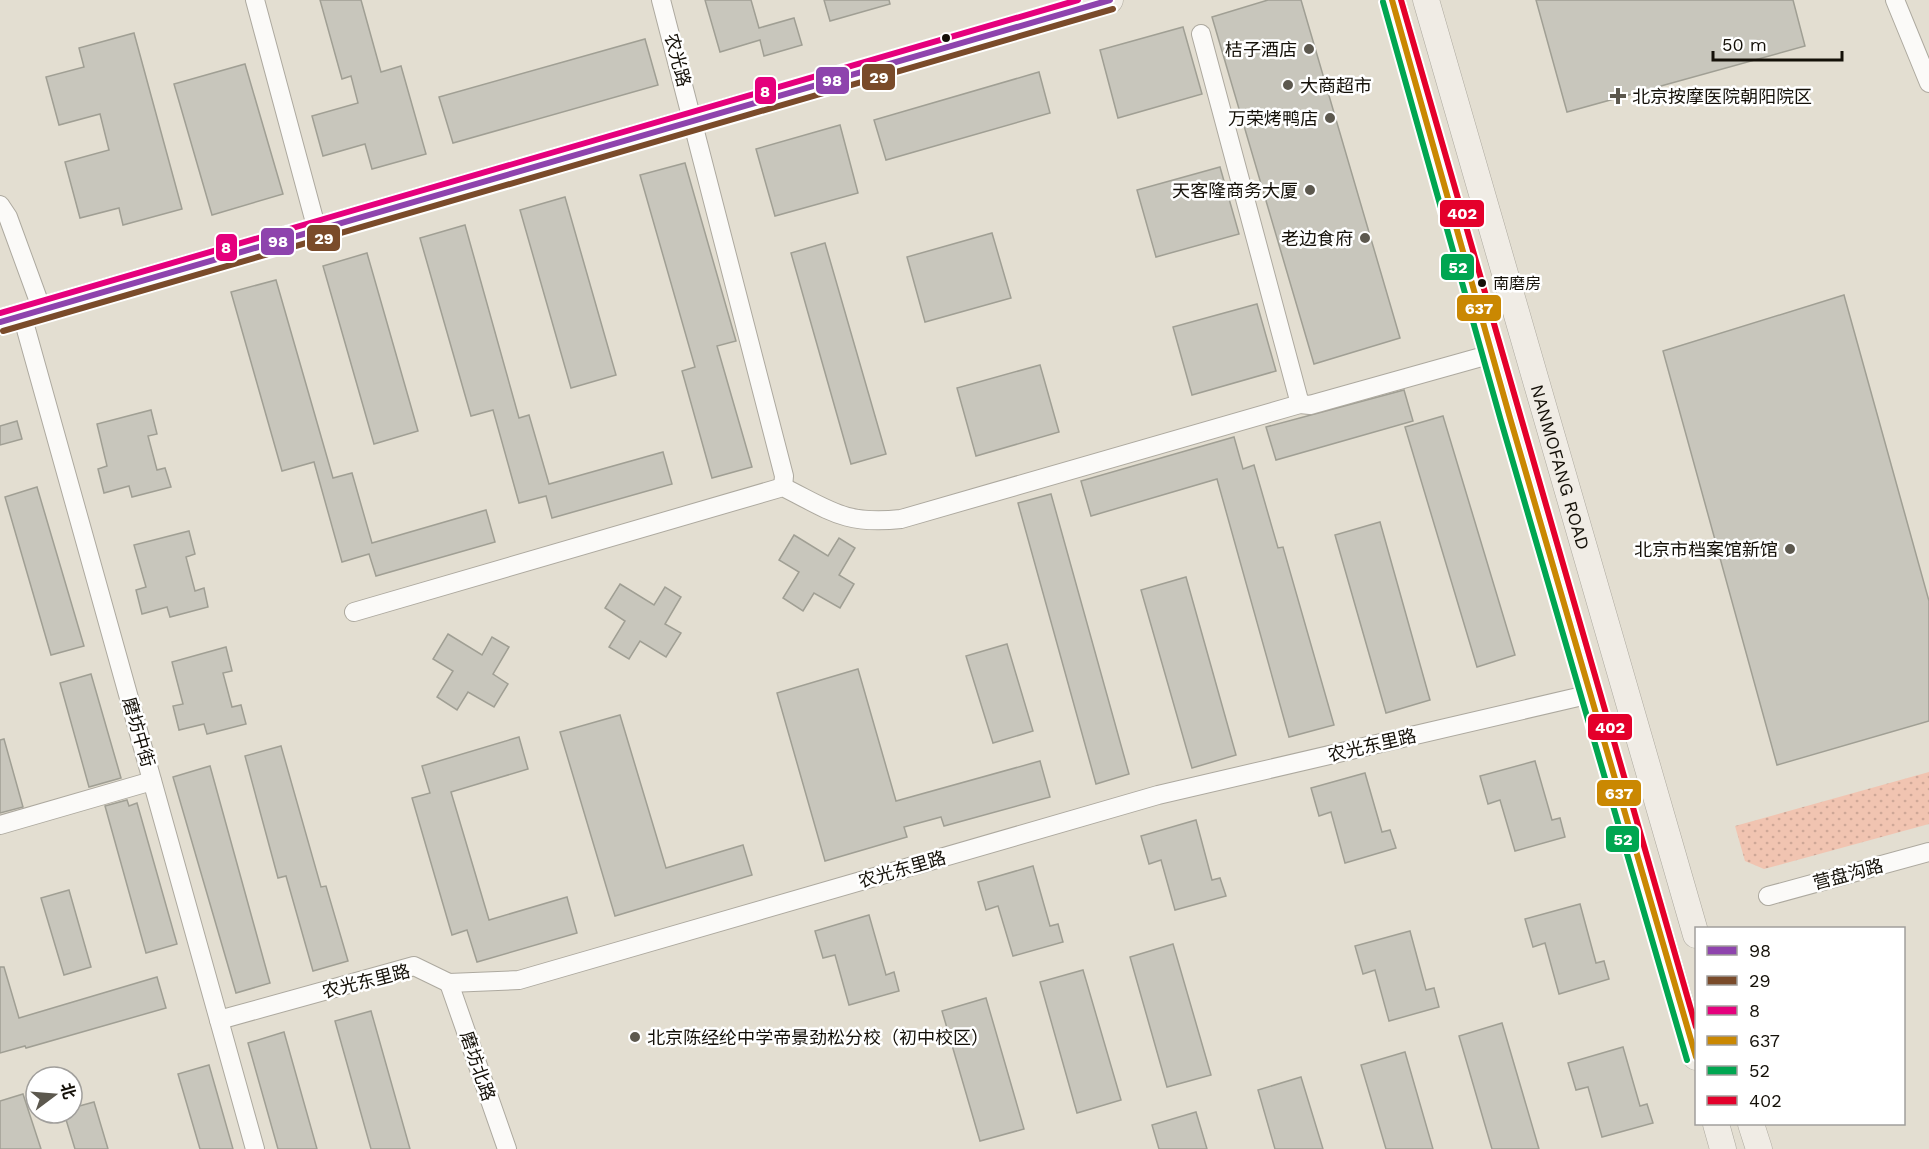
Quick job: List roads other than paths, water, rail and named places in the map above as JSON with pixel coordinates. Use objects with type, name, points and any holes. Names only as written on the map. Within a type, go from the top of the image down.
[{"type":"main road","points":[[21,316],[1110,0]]},
{"type":"main road","name":"NANMOFANG ROAD","points":[[1392,0],[1695,1055]]},
{"type":"main road","name":"NANMOFANG ROAD","points":[[1426,0],[1695,932]]},
{"type":"main road","points":[[1716,1125],[1723,1149]]},
{"type":"main road","points":[[1751,1125],[1759,1149]]},
{"type":"street","points":[[255,0],[317,230]]},
{"type":"street","name":"农光路","points":[[662,0],[784,476],[783,487]]},
{"type":"street","points":[[1895,0],[1929,83]]},
{"type":"street","points":[[1201,34],[1300,404]]},
{"type":"street","name":"磨坊中街","points":[[0,205],[8,217],[21,316],[255,1149]]},
{"type":"street","points":[[354,612],[783,487],[843,518],[871,522],[900,519],[1300,404],[1310,405],[1492,354]]},
{"type":"street","name":"农光东里路","points":[[219,1020],[414,966],[449,983],[519,980],[1158,795],[1591,694]]},
{"type":"street","points":[[0,825],[152,781]]},
{"type":"street","name":"营盘沟路","points":[[1768,896],[1929,852]]},
{"type":"street","name":"磨坊北路","points":[[449,983],[507,1149]]},
{"type":"place","name":"桔子酒店","points":[[1309,49]]},
{"type":"place","name":"大商超市","points":[[1288,85]]},
{"type":"place","name":"北京按摩医院朝阳院区","points":[[1618,96]]},
{"type":"place","name":"万荣烤鸭店","points":[[1330,118]]},
{"type":"place","name":"天客隆商务大厦","points":[[1310,190]]},
{"type":"place","name":"老边食府","points":[[1365,238]]},
{"type":"place","name":"南磨房","points":[[1482,283]]},
{"type":"place","name":"北京市档案馆新馆","points":[[1790,549]]},
{"type":"place","name":"北京陈经纶中学帝景劲松分校（初中校区）","points":[[635,1037]]}]
